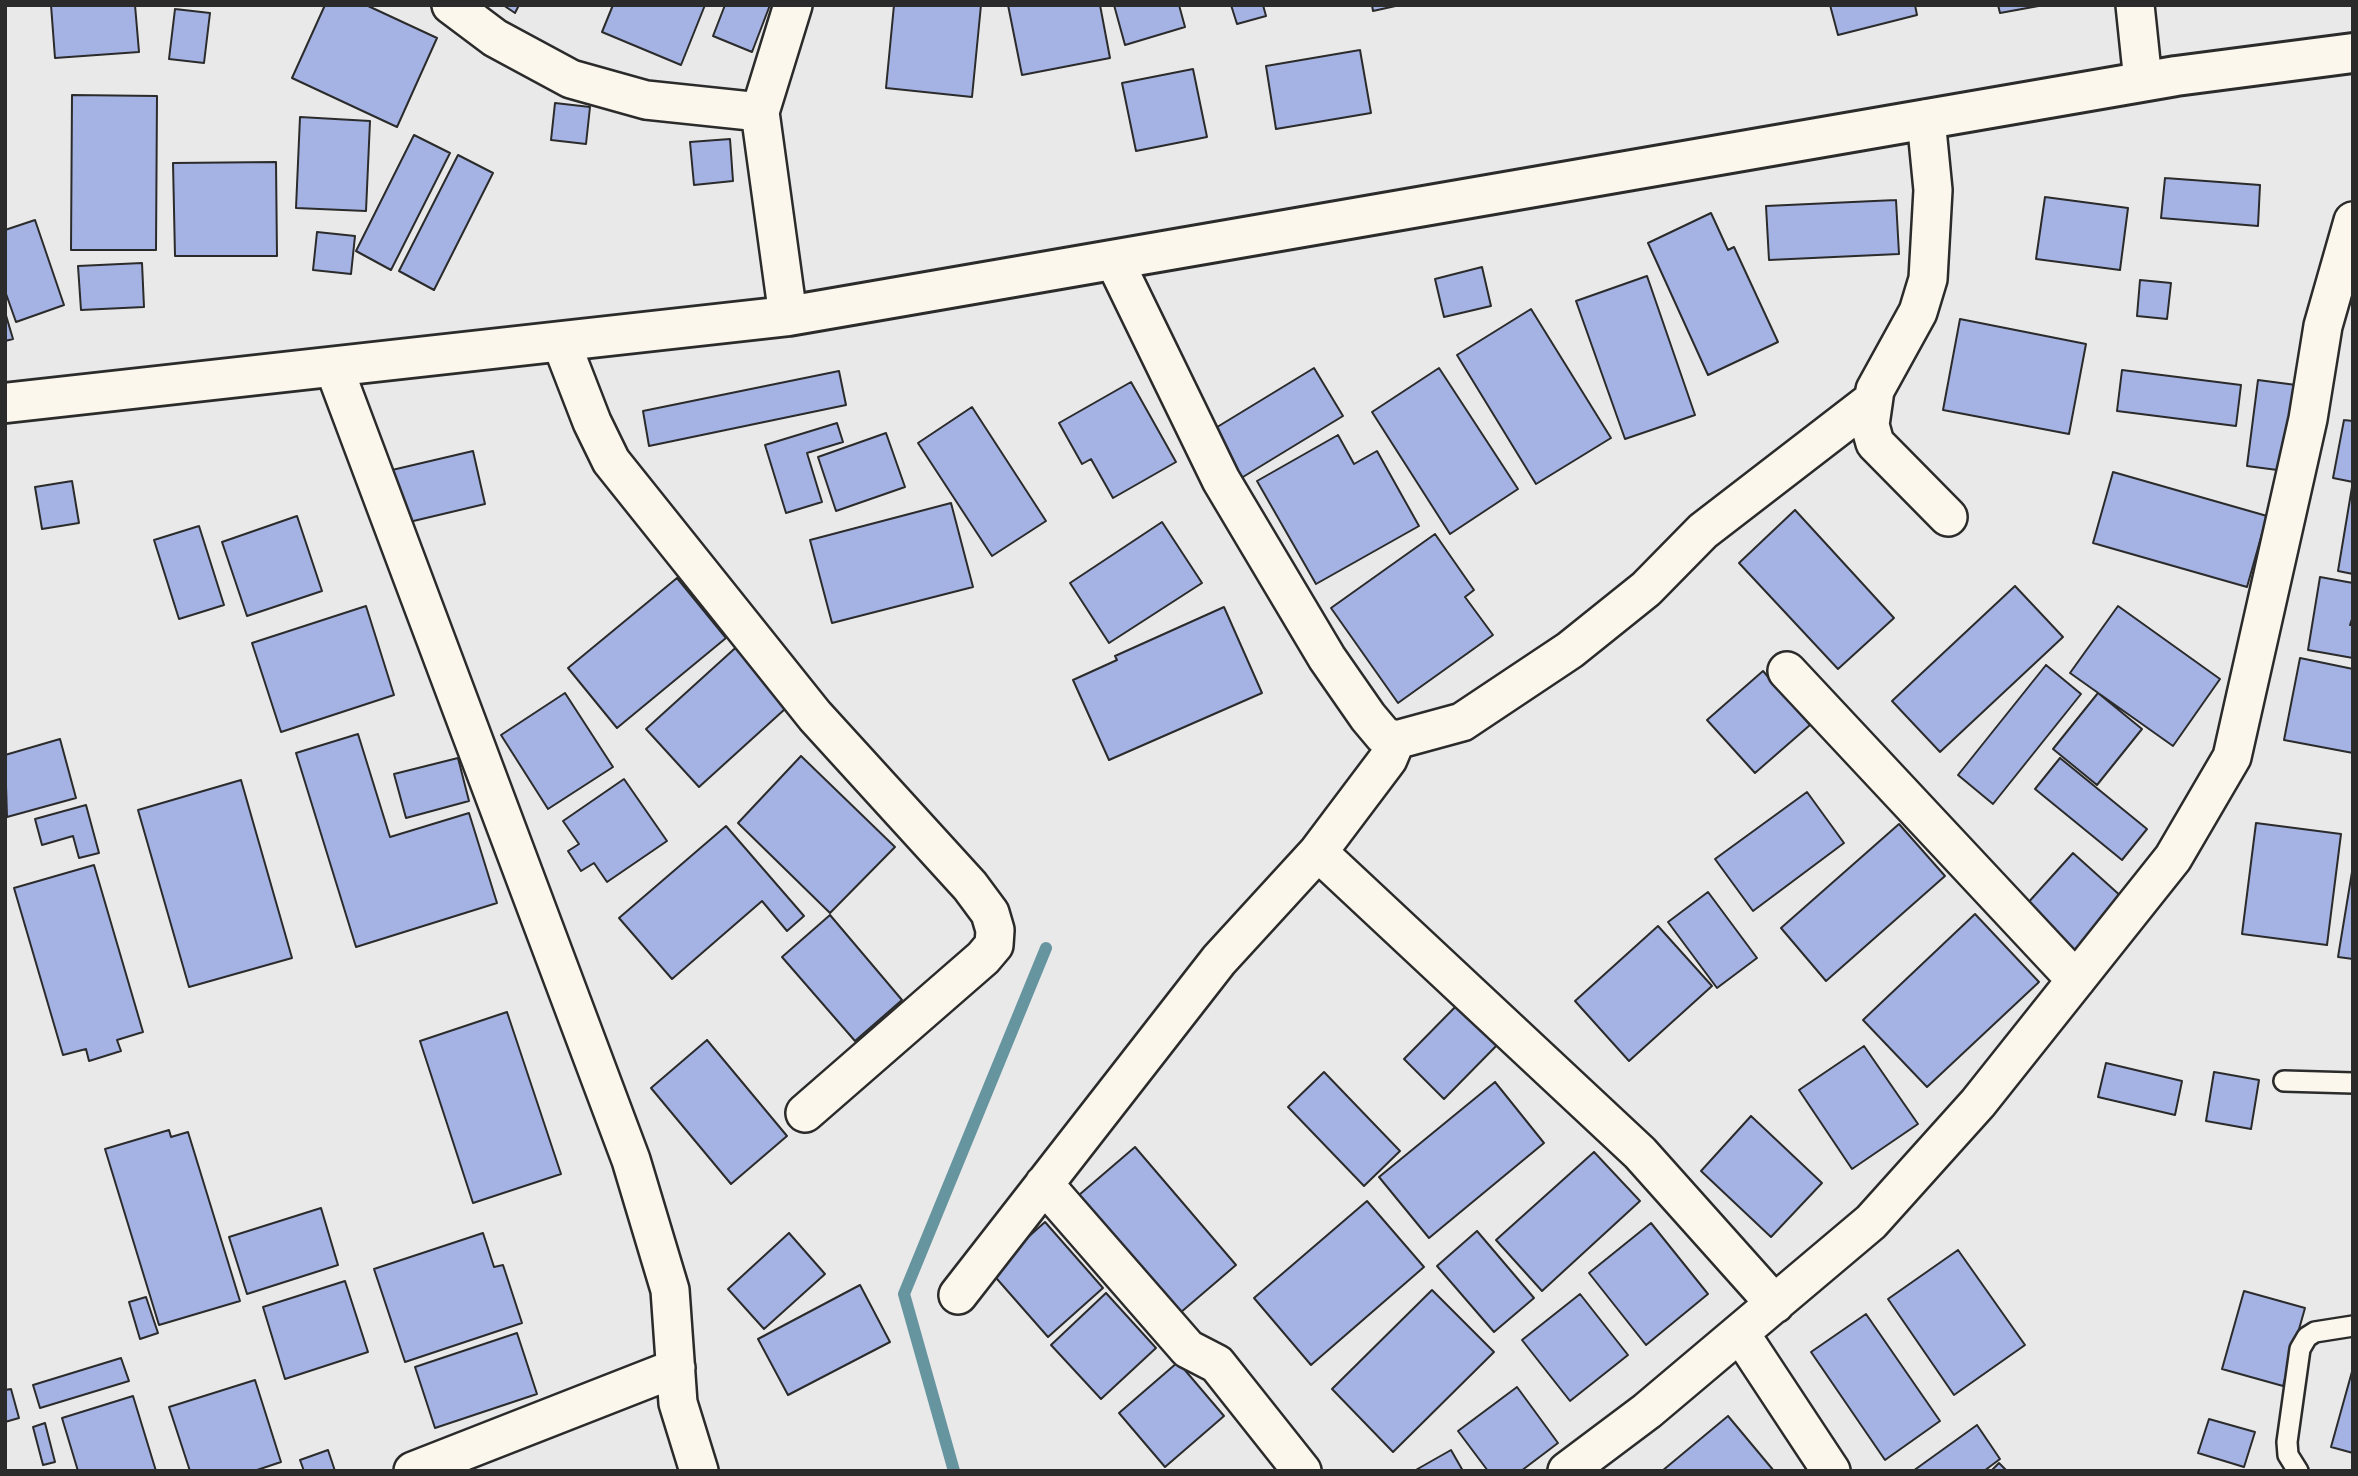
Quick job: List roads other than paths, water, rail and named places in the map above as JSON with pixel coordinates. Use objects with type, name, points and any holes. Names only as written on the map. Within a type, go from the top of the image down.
[{"type":"street","points":[[451,5],[495,38],[571,79],[646,100],[760,112]]},
{"type":"street","points":[[788,316],[760,112],[793,5]]},
{"type":"street","points":[[2135,5],[2143,81]]},
{"type":"street","points":[[5,403],[788,316],[2143,81],[2353,54]]},
{"type":"street","points":[[1926,119],[1933,190],[1928,279],[1918,312],[1875,390],[1870,425],[1875,443],[1948,517]]},
{"type":"street","points":[[1567,1471],[1647,1411],[1871,1223],[1978,1103],[2173,858],[2232,757],[2308,419],[2323,326],[2353,221]]},
{"type":"street","points":[[1114,260],[1221,480],[1327,658],[1368,717],[1384,736],[1396,740],[1462,722],[1570,650],[1646,589],[1703,531],[1873,400]]},
{"type":"street","points":[[561,342],[592,422],[611,461],[815,716],[970,886],[990,913],[995,930],[993,945],[983,958],[805,1113]]},
{"type":"street","points":[[334,368],[631,1160],[670,1290],[678,1403],[699,1471]]},
{"type":"street","points":[[1787,671],[2076,980]]},
{"type":"street","points":[[958,1295],[1219,960],[1318,852],[1388,758],[1396,740]]},
{"type":"street","points":[[1318,852],[1640,1153],[1775,1304]]},
{"type":"street","points":[[1044,1184],[1188,1349],[1217,1364],[1302,1471]]},
{"type":"street","points":[[1740,1333],[1831,1471]]},
{"type":"street","points":[[413,1471],[676,1368]]},
{"type":"lane","points":[[2284,1081],[2353,1083]]},
{"type":"lane","points":[[2298,1471],[2288,1455],[2287,1442],[2300,1349],[2307,1336],[2315,1332],[2353,1326]]},
{"type":"waterway","points":[[954,1471],[904,1294],[1046,948]]}]
